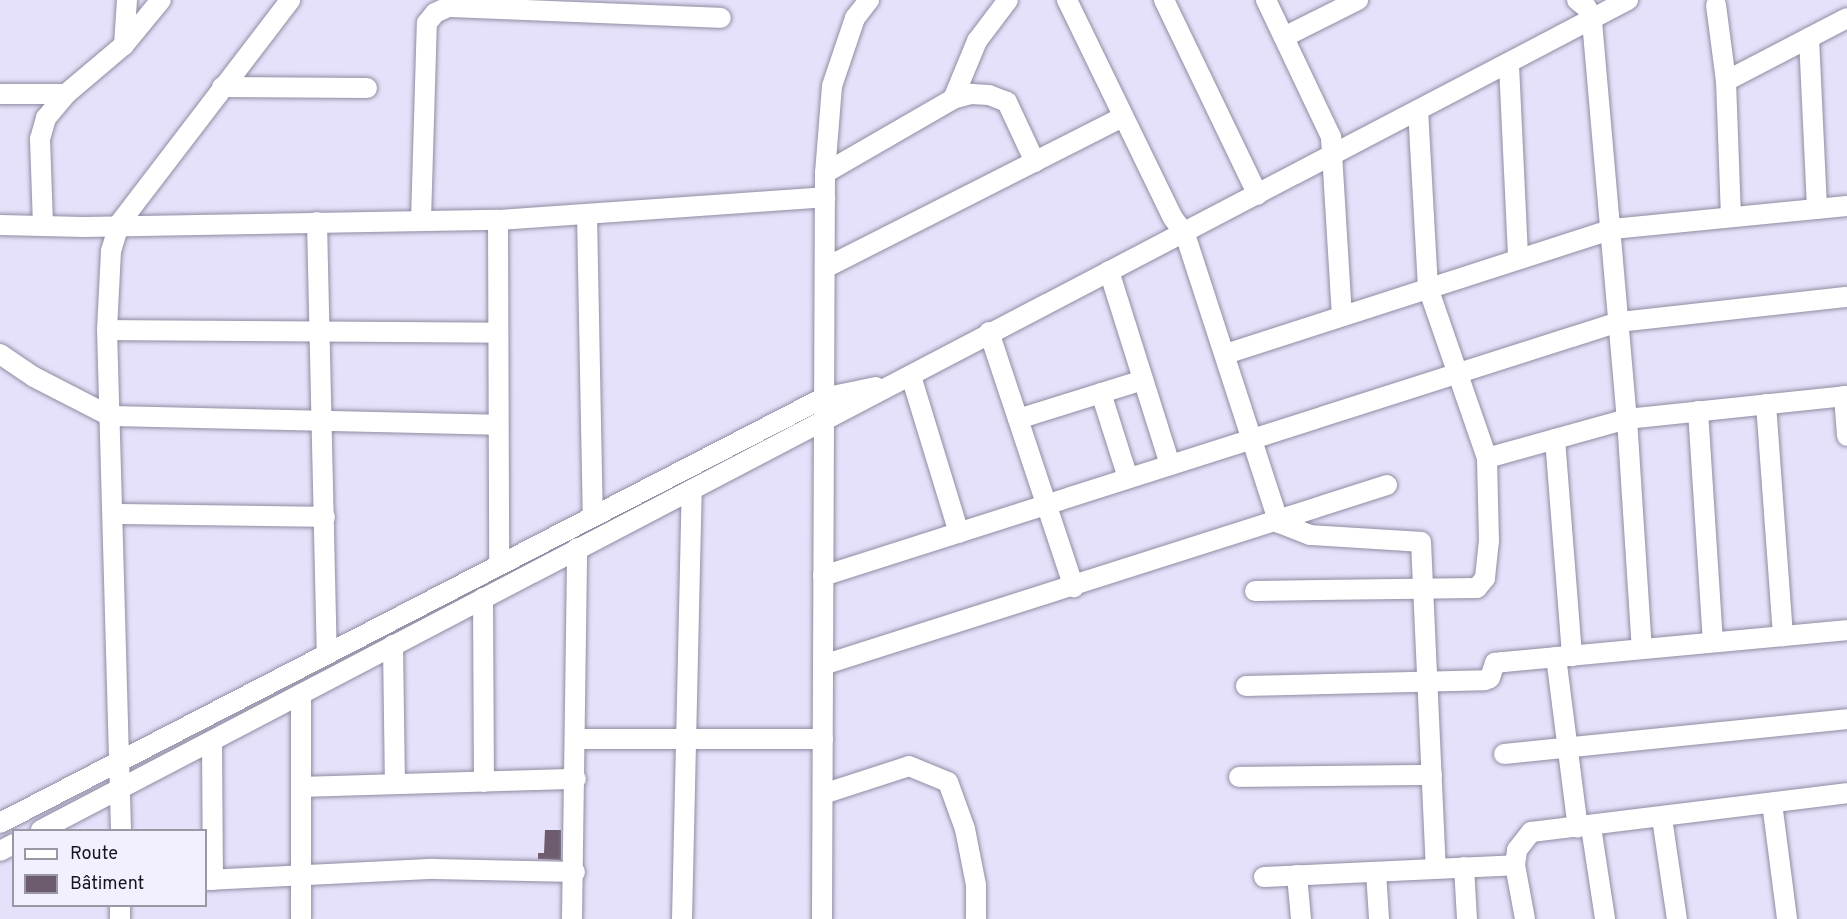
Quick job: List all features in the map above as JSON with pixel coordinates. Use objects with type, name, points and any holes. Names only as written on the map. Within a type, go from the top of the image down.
[{"type":"street","points":[[124,45],[127,0]]},
{"type":"street","points":[[43,225],[40,139],[46,118],[66,94],[124,45],[161,0]]},
{"type":"street","points":[[121,829],[122,759],[107,330],[111,251],[119,224],[290,0]]},
{"type":"street","points":[[667,16],[680,0]]},
{"type":"street","points":[[822,919],[823,398],[827,328],[825,173],[832,86],[855,18],[869,0]]},
{"type":"street","points":[[953,99],[977,41],[1008,0]]},
{"type":"street","points":[[1067,0],[1173,218],[1185,234],[1226,354],[1279,523]]},
{"type":"street","points":[[1164,0],[1258,195]]},
{"type":"street","points":[[1266,0],[1331,136],[1342,316]]},
{"type":"street","points":[[1284,37],[1358,0]]},
{"type":"street","points":[[1577,0],[1587,8],[1592,21],[1612,229],[1642,648]]},
{"type":"street","points":[[45,829],[577,548],[905,380],[989,332],[1185,234],[1509,65],[1628,0]]},
{"type":"street","points":[[421,220],[427,23],[451,4],[721,18]]},
{"type":"street","points":[[1716,5],[1726,81],[1731,217]]},
{"type":"street","points":[[1726,81],[1847,18]]},
{"type":"street","points":[[1809,38],[1818,209]]},
{"type":"street","points":[[1509,65],[1518,259]]},
{"type":"street","points":[[222,87],[367,88]]},
{"type":"street","points":[[0,94],[66,94]]},
{"type":"street","points":[[825,173],[953,99],[989,95],[1007,102],[1035,162]]},
{"type":"street","points":[[1255,591],[1477,588],[1485,579],[1489,541],[1487,458],[1428,288],[1418,111]]},
{"type":"street","points":[[825,268],[1123,117]]},
{"type":"street","points":[[0,225],[498,220],[825,197]]},
{"type":"street","points":[[1226,354],[1612,229],[1847,206]]},
{"type":"street","points":[[587,214],[593,516]]},
{"type":"street","points":[[498,220],[499,565]]},
{"type":"street","points":[[316,222],[321,331],[327,653]]},
{"type":"street","points":[[1109,271],[1170,465]]},
{"type":"street","points":[[824,576],[1619,322],[1847,297]]},
{"type":"street","points":[[107,330],[497,333]]},
{"type":"street","points":[[989,332],[1074,587]]},
{"type":"street","points":[[0,354],[34,377],[110,416],[498,425]]},
{"type":"street","points":[[0,823],[823,398],[905,380]]},
{"type":"street","points":[[905,380],[959,532]]},
{"type":"street","points":[[1018,419],[1143,380]]},
{"type":"street","points":[[1101,393],[1128,478]]},
{"type":"street","points":[[1487,458],[1627,419],[1845,396],[1847,436]]},
{"type":"street","points":[[1766,404],[1782,636]]},
{"type":"street","points":[[1698,411],[1713,642]]},
{"type":"street","points":[[1555,439],[1568,747],[1605,919]]},
{"type":"street","points":[[823,665],[1279,523],[1387,485]]},
{"type":"street","points":[[682,919],[689,739],[692,490]]},
{"type":"street","points":[[113,514],[325,517]]},
{"type":"street","points":[[1279,523],[1310,535],[1421,542],[1436,868]]},
{"type":"street","points":[[572,919],[575,872],[577,548]]},
{"type":"street","points":[[483,598],[484,782]]},
{"type":"street","points":[[1246,687],[1428,684],[1485,680],[1490,678],[1495,663],[1847,630]]},
{"type":"street","points":[[393,645],[394,784]]},
{"type":"street","points":[[301,694],[301,919]]},
{"type":"street","points":[[1504,754],[1847,719]]},
{"type":"street","points":[[576,739],[823,739]]},
{"type":"street","points":[[212,742],[209,880],[434,869],[575,872]]},
{"type":"street","points":[[823,794],[909,766],[948,782],[965,829],[976,885],[975,919]]},
{"type":"street","points":[[1239,777],[1432,775]]},
{"type":"street","points":[[301,787],[576,779]]},
{"type":"street","points":[[1525,919],[1515,865],[1517,850],[1531,832],[1584,828],[1847,793],[1847,799]]},
{"type":"street","points":[[1772,803],[1787,919]]},
{"type":"street","points":[[1662,818],[1677,919]]},
{"type":"street","points":[[1264,877],[1515,865]]},
{"type":"street","points":[[1464,867],[1467,919]]},
{"type":"street","points":[[1376,872],[1379,919]]},
{"type":"street","points":[[1297,875],[1301,919]]},
{"type":"building","points":[[545,830],[561,830],[561,860],[538,859],[538,853],[544,853]]}]
